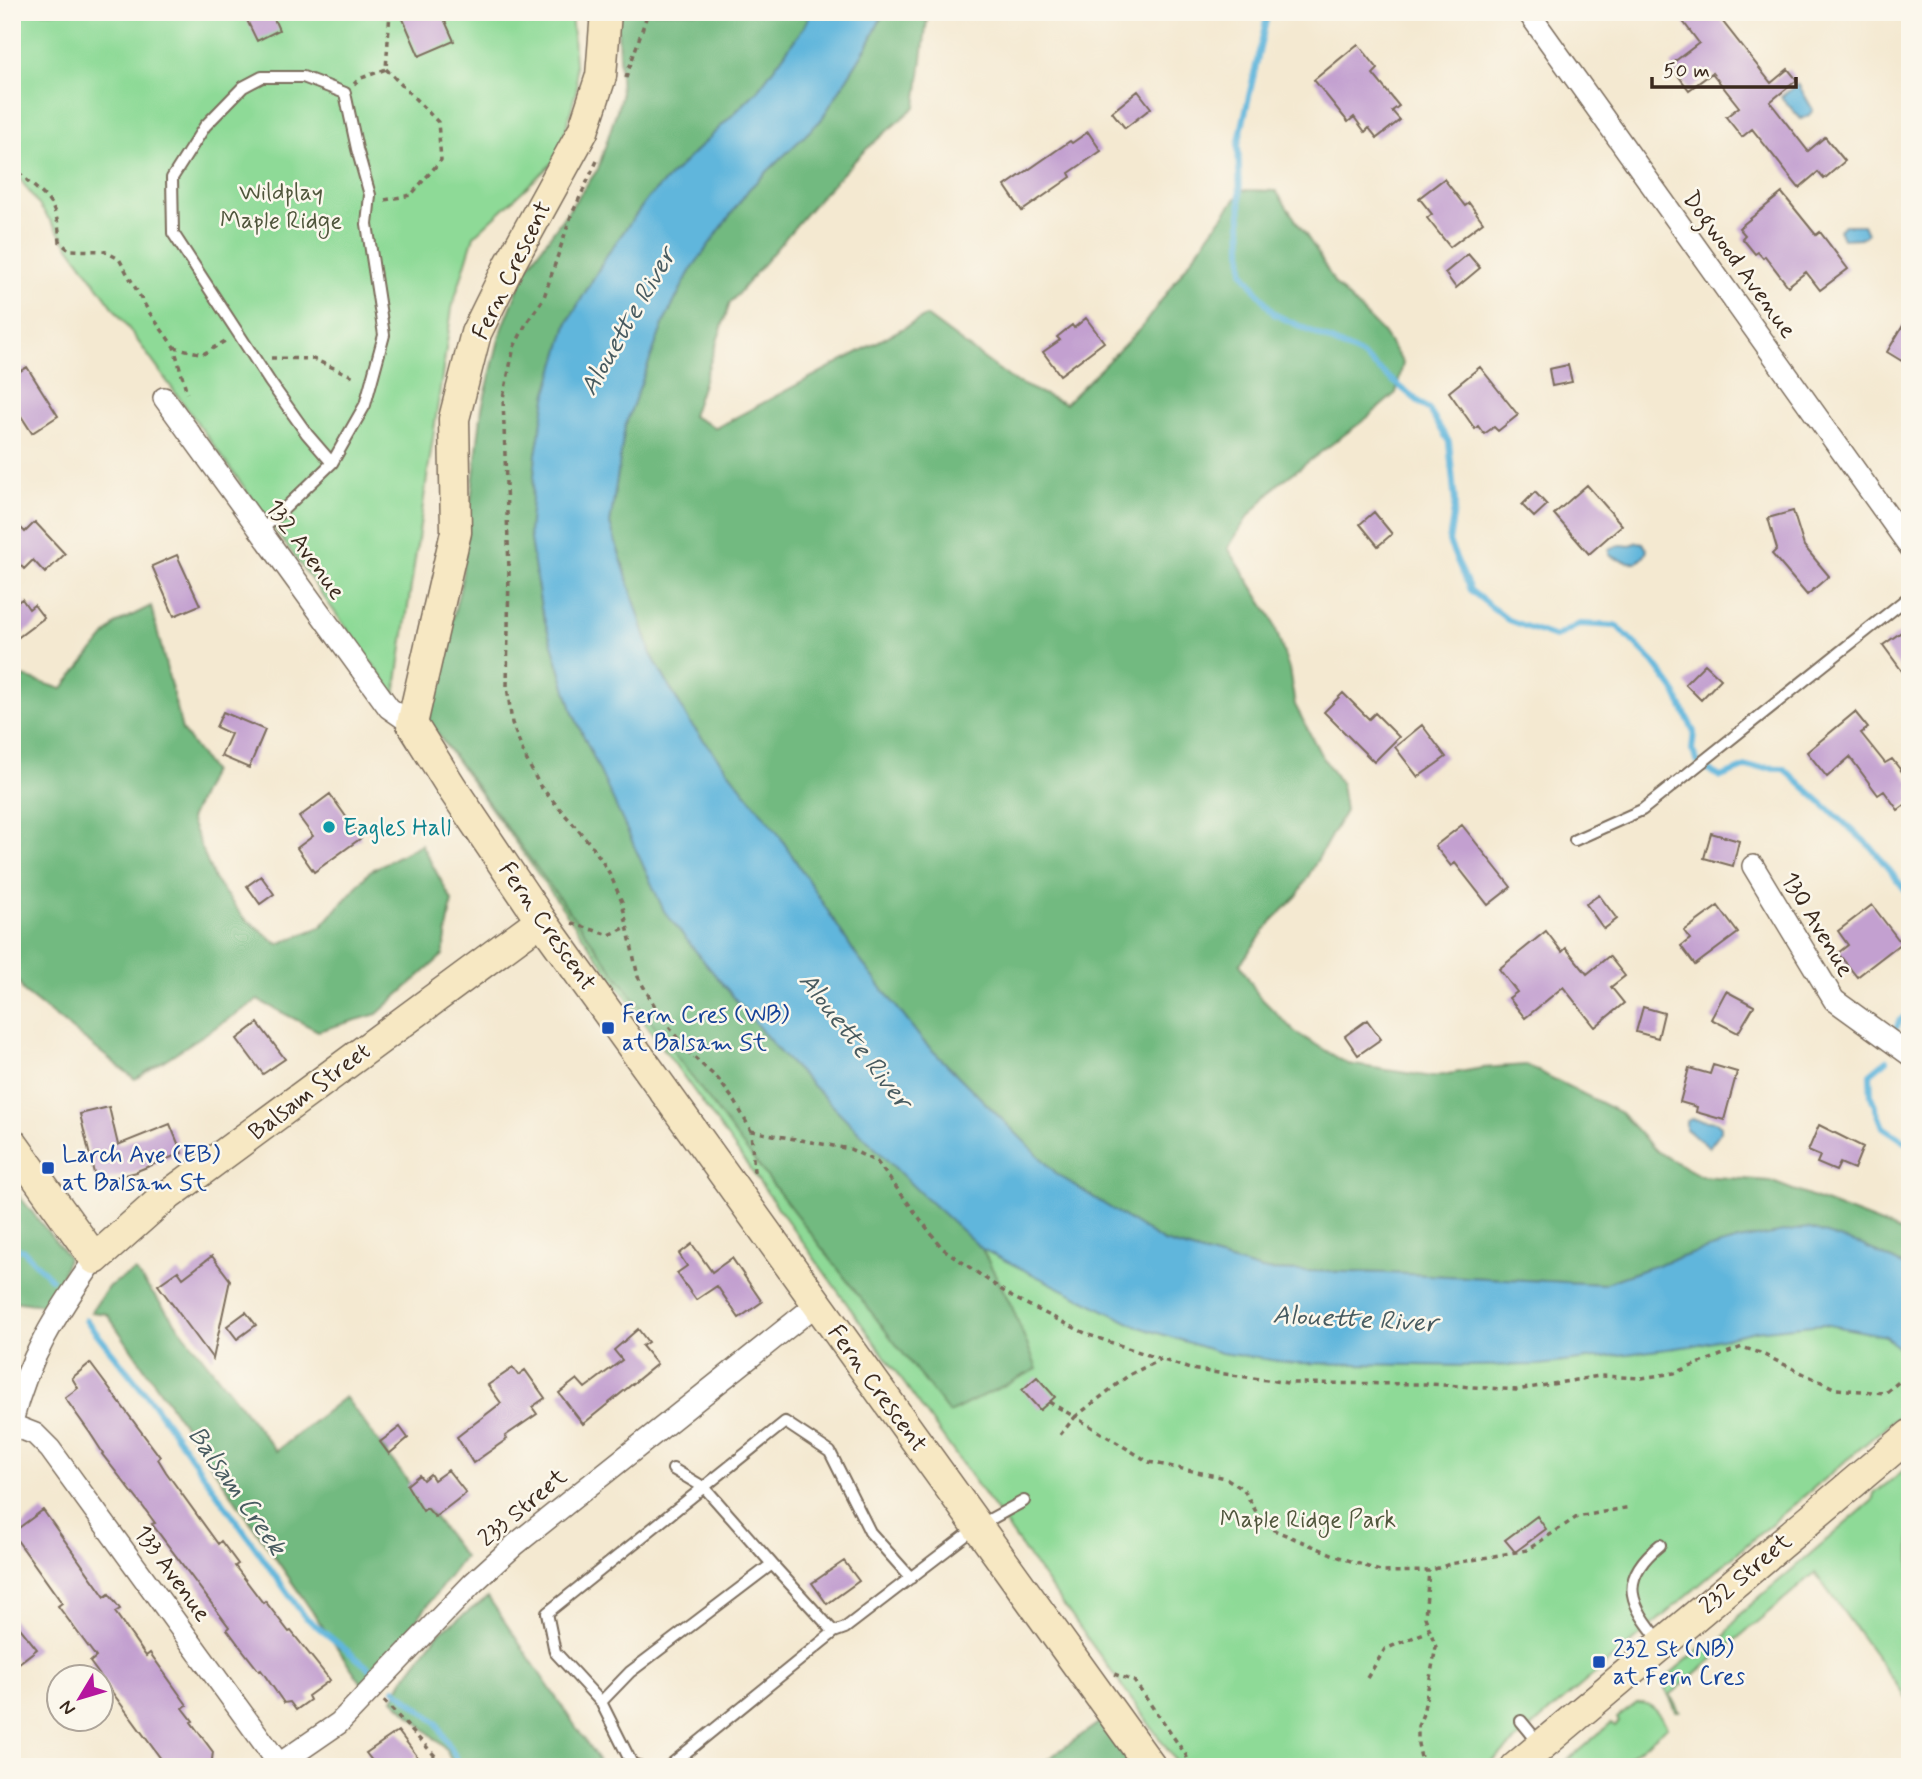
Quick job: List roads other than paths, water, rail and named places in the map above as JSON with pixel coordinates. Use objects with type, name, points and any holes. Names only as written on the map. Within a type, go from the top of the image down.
[{"type":"street","name":"Fern Crescent","points":[[607,12],[601,76],[583,131],[510,264],[476,333],[454,419],[456,532],[412,724],[452,788],[554,922],[817,1304],[1151,1767]]},
{"type":"street","name":"Dogwood Avenue","points":[[1528,12],[1910,547]]},
{"type":"street","name":"132 Avenue","points":[[164,398],[389,708],[412,724]]},
{"type":"street","name":"130 Avenue","points":[[1753,866],[1834,1000],[1910,1055]]},
{"type":"street","name":"Balsam Street","points":[[12,1423],[23,1382],[41,1341],[95,1259],[159,1202],[554,922]]},
{"type":"street","points":[[12,1143],[95,1259]]},
{"type":"street","name":"233 Street","points":[[277,1765],[339,1723],[473,1583],[516,1544],[817,1304]]},
{"type":"street","name":"133 Avenue","points":[[12,1423],[35,1434],[50,1449],[277,1765]]},
{"type":"street","name":"232 Street","points":[[1516,1767],[1910,1434]]},
{"type":"lane","points":[[260,532],[332,463],[365,405],[384,335],[367,224],[370,195],[345,93],[303,77],[262,76],[243,87],[205,126],[172,178],[173,233],[307,434],[332,463]]},
{"type":"lane","points":[[1575,840],[1642,810],[1910,596]]},
{"type":"lane","points":[[642,1767],[632,1764],[601,1702],[555,1652],[547,1613],[785,1422],[830,1452],[870,1532],[911,1578]]},
{"type":"lane","points":[[673,1469],[705,1488],[834,1632]]},
{"type":"lane","points":[[668,1767],[834,1632],[845,1628],[978,1526],[1024,1501]]},
{"type":"lane","points":[[1660,1545],[1638,1565],[1632,1585],[1634,1603],[1639,1615],[1662,1644]]},
{"type":"lane","points":[[601,1702],[630,1672],[772,1564]]},
{"type":"lane","points":[[1521,1721],[1541,1745]]},
{"type":"water","name":"Alouette River","points":[[811,12],[884,12],[869,43],[821,120],[749,189],[690,271],[664,322],[625,426],[610,524],[651,654],[690,723],[777,832],[856,955],[923,1041],[1058,1175],[1164,1242],[1262,1270],[1387,1273],[1603,1284],[1738,1240],[1807,1228],[1862,1245],[1910,1269],[1910,1361],[1886,1336],[1823,1324],[1755,1331],[1691,1346],[1540,1365],[1470,1366],[1293,1363],[1221,1353],[1136,1326],[982,1249],[915,1188],[781,1054],[706,964],[664,911],[573,713],[541,608],[529,533],[536,454],[547,393],[568,322],[607,255],[648,198],[757,91],[804,27]]},
{"type":"water","points":[[1798,84],[1813,110],[1801,119],[1781,97]]},
{"type":"water","points":[[1844,225],[1863,225],[1867,234],[1861,238],[1843,239],[1839,230]]},
{"type":"water","points":[[1643,543],[1647,550],[1636,562],[1619,560],[1609,555],[1609,549]]},
{"type":"water","points":[[1691,1119],[1716,1122],[1721,1126],[1721,1131],[1709,1147],[1686,1129],[1686,1122]]},
{"type":"waterway","points":[[1268,12],[1238,145],[1243,272],[1274,314],[1361,355],[1429,410],[1449,442],[1455,503],[1449,542],[1470,590],[1508,620],[1555,637],[1580,624],[1617,626],[1654,663],[1674,690],[1694,732],[1692,750],[1698,762]]},
{"type":"waterway","points":[[1704,768],[1721,777],[1746,767],[1783,768],[1871,847],[1910,896]]},
{"type":"waterway","points":[[1897,1027],[1899,1021],[1910,1012]]},
{"type":"waterway","points":[[1887,1060],[1870,1074],[1871,1096],[1883,1127],[1910,1145]]},
{"type":"waterway","name":"Balsam Creek","points":[[12,1247],[24,1251],[51,1279]]},
{"type":"waterway","name":"Balsam Creek","points":[[86,1320],[152,1402],[304,1616],[370,1669]]},
{"type":"waterway","name":"Balsam Creek","points":[[395,1689],[436,1722],[461,1767]]},
{"type":"place","name":"Eagles Hall","points":[[329,827]]},
{"type":"place","name":"Fern Cres (WB) at Balsam St","points":[[608,1028]]},
{"type":"place","name":"Larch Ave (EB) at Balsam St","points":[[48,1168]]},
{"type":"place","name":"232 St (NB) at Fern Cres","points":[[1599,1662]]},
{"type":"park label","name":"Wildplay Maple Ridge","points":[[281,206]]},
{"type":"park label","name":"Maple Ridge Park","points":[[1308,1519]]}]
